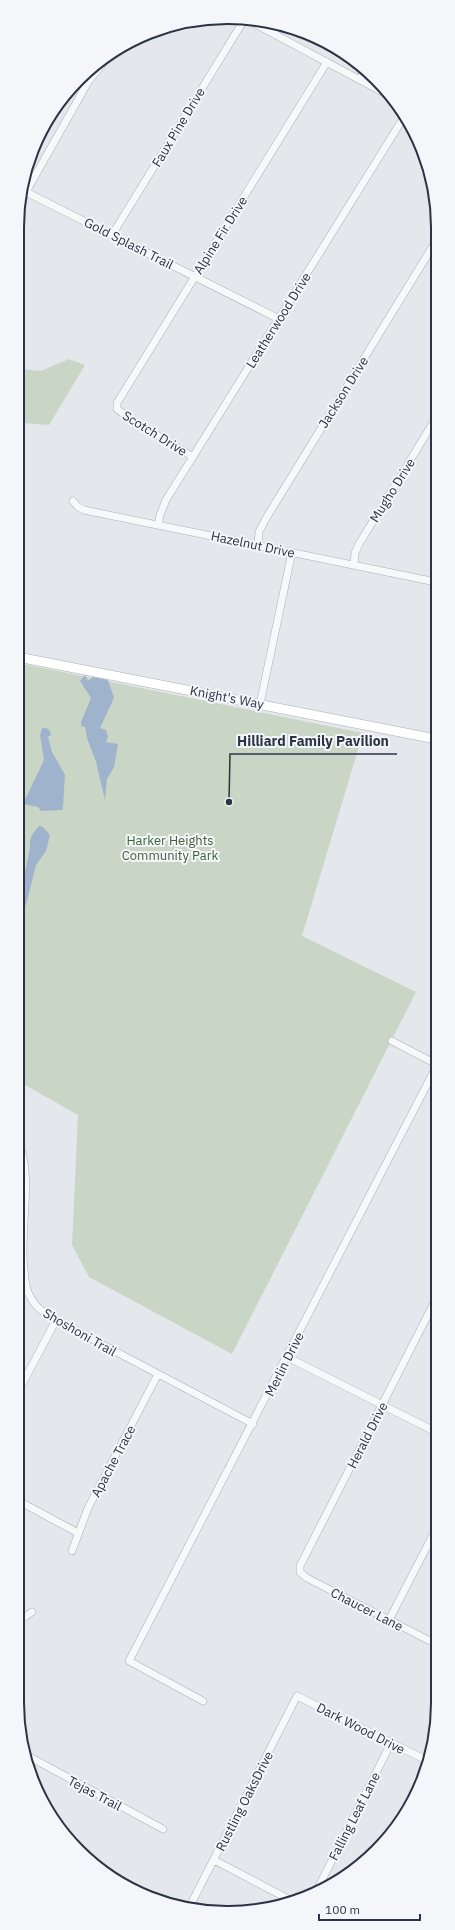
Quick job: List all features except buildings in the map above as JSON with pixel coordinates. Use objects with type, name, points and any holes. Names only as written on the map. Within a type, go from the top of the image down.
[{"type":"main road","name":"Knight's Way","points":[[24,657],[431,738]]},
{"type":"street","name":"Faux Pine Drive","points":[[112,235],[242,24]]},
{"type":"street","points":[[259,27],[373,86]]},
{"type":"street","points":[[274,34],[276,30]]},
{"type":"street","name":"Alpine Fir Drive","points":[[117,409],[117,403],[327,62]]},
{"type":"street","points":[[29,182],[88,82],[95,73]]},
{"type":"street","points":[[360,79],[362,75]]},
{"type":"street","name":"Leatherwood Drive","points":[[158,525],[166,500],[401,121]]},
{"type":"street","name":"Gold Splash Trail","points":[[27,193],[279,319]]},
{"type":"street","name":"Jackson Drive","points":[[258,545],[259,532],[264,520],[431,249]]},
{"type":"street","name":"Scotch Drive","points":[[117,409],[129,418],[193,457]]},
{"type":"street","name":"Mugho Drive","points":[[354,565],[355,553],[359,544],[431,426]]},
{"type":"street","name":"Hazelnut Drive","points":[[73,501],[78,507],[84,510],[431,581]]},
{"type":"street","points":[[260,704],[292,552]]},
{"type":"street","points":[[392,1041],[431,1062]]},
{"type":"street","name":"Merlin Drive","points":[[203,1701],[129,1661],[253,1424],[431,1075]]},
{"type":"street","name":"Shoshoni Trail","points":[[24,1161],[24,1178]]},
{"type":"street","name":"Shoshoni Trail","points":[[24,1269],[26,1288],[36,1305],[56,1320],[253,1424]]},
{"type":"street","name":"Herald Drive","points":[[300,1572],[300,1566],[431,1309]]},
{"type":"street","points":[[24,1381],[56,1320]]},
{"type":"street","points":[[287,1357],[431,1430]]},
{"type":"street","name":"Apache Trace","points":[[72,1550],[88,1508],[158,1374]]},
{"type":"street","points":[[24,1504],[78,1533]]},
{"type":"street","points":[[389,1620],[431,1539]]},
{"type":"street","name":"Chaucer Lane","points":[[300,1572],[306,1578],[431,1641]]},
{"type":"street","points":[[24,1617],[32,1612]]},
{"type":"street","name":"Dark Wood Drive","points":[[297,1696],[423,1759]]},
{"type":"street","name":"Rustling OaksDrive","points":[[192,1903],[297,1696]]},
{"type":"street","name":"Falling Leaf Lane","points":[[320,1884],[391,1743]]},
{"type":"street","name":"Tejas Trail","points":[[32,1758],[163,1829]]},
{"type":"street","points":[[214,1860],[285,1897]]},
{"type":"green space","points":[[69,359],[85,365],[49,425],[24,423],[24,369],[41,371]]},
{"type":"green space","name":"Harker Heights Community Park","points":[[24,664],[363,733],[302,936],[416,992],[232,1354],[89,1277],[72,1245],[78,1115],[24,1084]]},
{"type":"water","points":[[85,675],[88,681],[93,677],[108,680],[114,698],[100,728],[106,730],[108,737],[106,742],[118,744],[114,767],[107,779],[105,800],[96,762],[87,738],[85,727],[81,726],[81,722],[91,698],[80,681]]},
{"type":"water","points":[[42,728],[46,728],[50,731],[51,735],[48,737],[52,752],[65,775],[62,810],[41,811],[38,807],[24,804],[44,760],[40,735]]},
{"type":"water","points":[[39,826],[43,827],[50,835],[46,851],[36,865],[24,912],[24,877],[30,841]]},
{"type":"place","name":"Hilliard Family Pavilion","points":[[229,802]]}]
